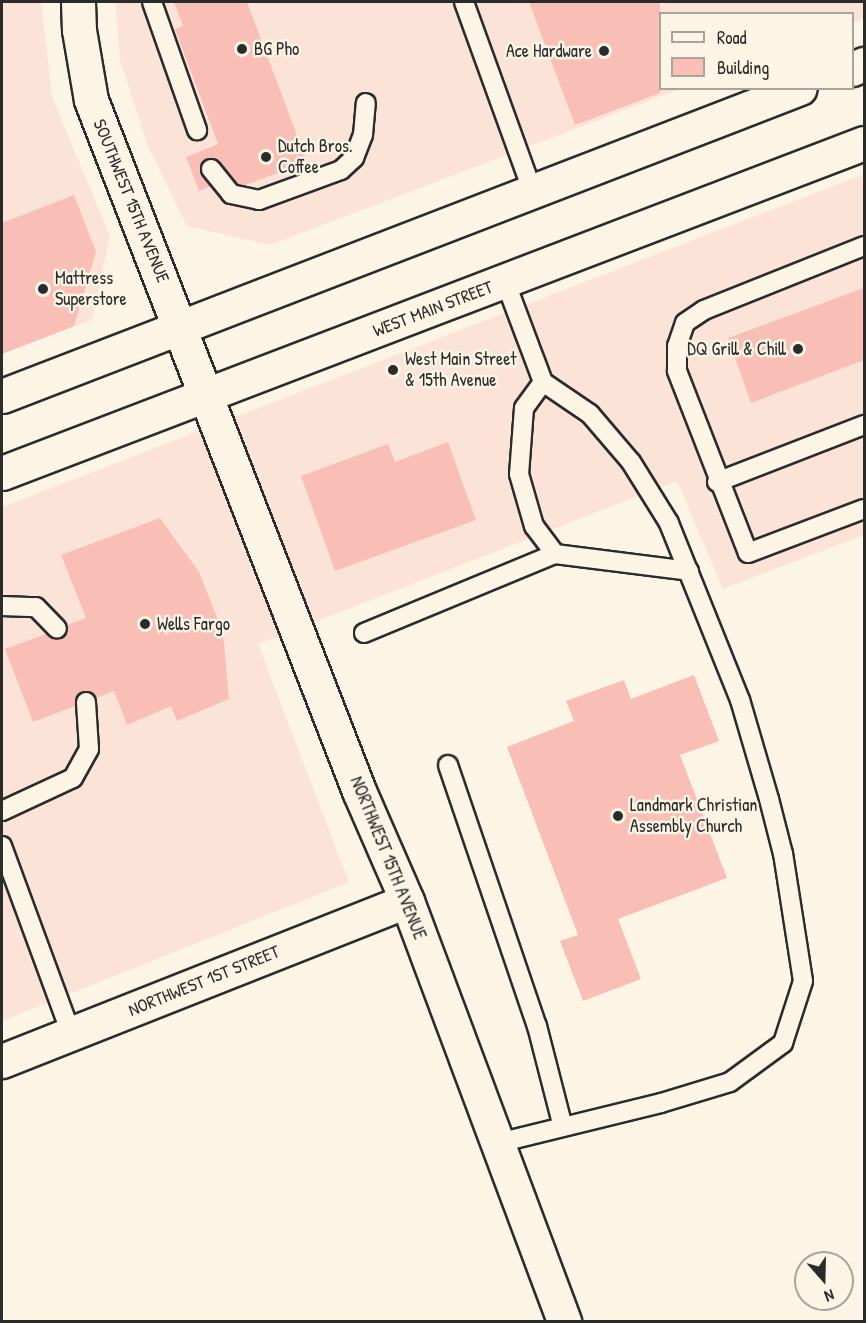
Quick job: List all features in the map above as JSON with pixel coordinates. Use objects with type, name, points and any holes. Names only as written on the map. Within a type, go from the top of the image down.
[{"type":"main road","name":"SOUTHWEST 15TH AVENUE","points":[[78,2],[79,30],[91,100],[208,395]]},
{"type":"main road","points":[[2,396],[795,90]]},
{"type":"main road","name":"WEST MAIN STREET","points":[[2,473],[864,143]]},
{"type":"main road","name":"NORTHWEST 15TH AVENUE","points":[[208,395],[360,791],[407,901],[564,1322]]},
{"type":"main road","name":"NORTHWEST 1ST STREET","points":[[2,1062],[407,901]]},
{"type":"lane","points":[[152,2],[197,130]]},
{"type":"lane","points":[[464,2],[532,190]]},
{"type":"lane","points":[[211,169],[231,194],[259,200],[341,170],[354,158],[363,135],[366,103]]},
{"type":"lane","points":[[864,246],[704,310],[685,323],[676,346],[677,371],[717,482],[748,553],[864,509]]},
{"type":"lane","points":[[498,1143],[730,1082],[783,1043],[803,981],[783,854],[770,799],[740,700],[669,523],[632,462],[590,414],[543,382],[505,281]]},
{"type":"lane","points":[[543,382],[524,408],[519,474],[534,526],[555,554]]},
{"type":"lane","points":[[717,482],[864,425]]},
{"type":"lane","points":[[364,633],[555,554],[689,571]]},
{"type":"lane","points":[[2,606],[36,607],[57,629]]},
{"type":"lane","points":[[2,812],[73,778],[89,749],[86,702]]},
{"type":"lane","points":[[448,765],[537,1026],[563,1127]]},
{"type":"lane","points":[[2,846],[71,1034]]},
{"type":"shaded area","points":[[2,2],[41,2],[52,97],[110,236],[92,320],[2,354]]},
{"type":"shaded area","points":[[115,2],[864,2],[864,18],[854,23],[854,12],[659,12],[659,90],[677,90],[270,245],[187,226],[147,144],[120,60]]},
{"type":"shaded area","points":[[864,174],[864,535],[723,589],[677,481],[258,644],[349,882],[2,1021],[2,507]]},
{"type":"building","points":[[174,2],[247,2],[307,162],[245,185],[237,184],[219,162],[209,158],[200,170],[211,186],[199,191],[186,157],[218,144],[175,29],[183,26]]},
{"type":"building","name":"Ace Hardware","points":[[529,2],[660,2],[660,93],[575,125]]},
{"type":"building","name":"Mattress Superstore","points":[[74,195],[96,252],[74,326],[2,354],[2,223]]},
{"type":"building","name":"DQ Grill & Chill","points":[[864,288],[864,360],[751,403],[728,338]]},
{"type":"building","points":[[448,442],[476,520],[335,571],[301,476],[388,444],[395,462]]},
{"type":"building","name":"Wells Fargo","points":[[160,518],[199,572],[223,633],[229,699],[177,721],[171,706],[127,725],[114,691],[96,698],[85,691],[76,697],[75,706],[33,722],[5,649],[46,634],[60,640],[68,633],[67,625],[86,618],[61,555]]},
{"type":"building","name":"Landmark Christian Assembly Church","points":[[694,675],[719,741],[680,755],[727,878],[618,919],[641,979],[583,1001],[560,941],[578,935],[507,747],[574,721],[566,701],[624,680],[631,699]]},
{"type":"place","name":"BG Pho","points":[[242,49]]},
{"type":"place","name":"Ace Hardware","points":[[604,51]]},
{"type":"place","name":"Dutch Bros. Coffee","points":[[266,157]]},
{"type":"place","name":"Mattress Superstore","points":[[43,289]]},
{"type":"place","name":"DQ Grill & Chill","points":[[798,349]]},
{"type":"place","name":"West Main Street & 15th Avenue","points":[[393,370]]},
{"type":"place","name":"Wells Fargo","points":[[145,624]]},
{"type":"place","name":"Landmark Christian Assembly Church","points":[[618,816]]}]
